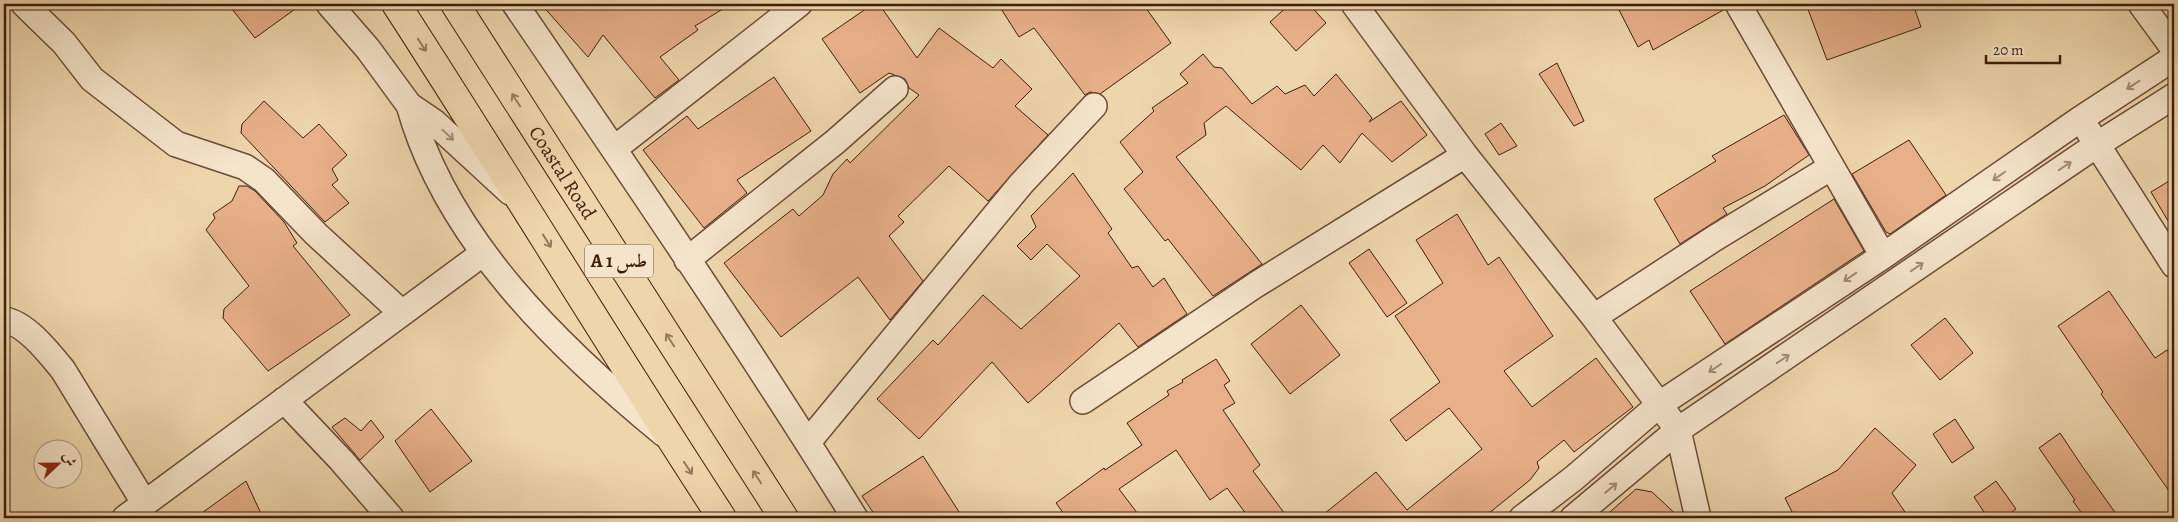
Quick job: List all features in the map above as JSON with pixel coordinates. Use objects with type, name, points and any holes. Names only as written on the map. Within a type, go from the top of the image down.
[{"type":"highway","name":"A 1 طس","points":[[396,4],[525,204],[719,516]]},
{"type":"highway","name":"Coastal Road","points":[[455,4],[784,518]]},
{"type":"street","points":[[24,4],[64,42],[92,79],[176,144],[245,167],[264,180],[316,234],[402,313]]},
{"type":"street","points":[[329,4],[368,49],[409,105],[434,122],[525,204]]},
{"type":"street","points":[[515,4],[614,149],[808,442],[855,518]]},
{"type":"street","points":[[614,149],[799,4]]},
{"type":"street","points":[[1354,4],[1465,155],[1594,317],[1678,430],[1698,518]]},
{"type":"street","points":[[1738,4],[1830,168],[1883,256]]},
{"type":"street","points":[[2141,4],[2174,49]]},
{"type":"street","points":[[1522,518],[1574,478],[1660,404],[1883,256],[2079,120],[2174,58]]},
{"type":"street","points":[[687,260],[835,142],[895,89]]},
{"type":"street","points":[[1573,518],[1678,430],[2098,144],[2174,96]]},
{"type":"street","points":[[409,105],[418,138],[451,202],[482,254],[560,340],[638,413],[669,438]]},
{"type":"street","points":[[808,442],[1021,184],[1094,106]]},
{"type":"street","points":[[2079,120],[2098,144],[2174,265]]},
{"type":"street","points":[[1083,401],[1257,284],[1465,155]]},
{"type":"street","points":[[1594,317],[1715,238],[1830,168]]},
{"type":"street","points":[[125,518],[482,254]]},
{"type":"street","points":[[4,320],[14,322],[20,327],[47,350],[63,370],[145,504]]},
{"type":"street","points":[[284,400],[342,460],[390,518]]},
{"type":"building","points":[[228,4],[302,4],[255,38]]},
{"type":"building","points":[[541,4],[731,4],[695,26],[698,30],[660,57],[679,80],[655,98],[603,35],[588,57]]},
{"type":"building","points":[[873,4],[879,4],[917,58],[939,28],[993,68],[1001,59],[1032,89],[1015,106],[1048,135],[988,201],[949,166],[898,216],[904,222],[889,236],[923,281],[890,320],[858,277],[781,337],[724,263],[793,209],[799,216],[823,195],[833,174],[847,159],[850,163],[919,95],[909,88],[905,79],[889,73],[860,93],[822,39]]},
{"type":"building","points":[[998,4],[1143,4],[1171,43],[1100,94],[1090,92],[1085,95],[1034,28],[1019,37]]},
{"type":"building","points":[[1290,4],[1309,4],[1326,23],[1296,51],[1270,22]]},
{"type":"building","points":[[1616,4],[1724,4],[1725,9],[1653,50],[1649,40],[1638,47]]},
{"type":"building","points":[[1806,4],[1913,4],[1921,27],[1827,60]]},
{"type":"building","points":[[1203,54],[1214,67],[1222,68],[1252,104],[1277,86],[1285,94],[1305,85],[1314,96],[1336,74],[1372,118],[1369,122],[1401,101],[1427,135],[1392,162],[1362,133],[1340,163],[1323,145],[1301,170],[1226,106],[1214,115],[1204,123],[1206,135],[1176,157],[1262,264],[1213,296],[1168,239],[1165,241],[1124,189],[1143,172],[1120,142],[1154,111],[1152,108],[1188,83],[1180,74]]},
{"type":"building","points":[[1557,63],[1584,121],[1574,126],[1539,74]]},
{"type":"building","points":[[774,77],[811,131],[737,180],[747,193],[704,228],[643,150],[687,116],[698,129]]},
{"type":"building","points":[[264,101],[303,138],[319,124],[347,155],[332,169],[338,180],[332,185],[349,203],[325,222],[241,133],[242,124]]},
{"type":"building","points":[[1784,115],[1809,155],[1765,186],[1723,208],[1727,214],[1680,244],[1654,199],[1716,161],[1712,156]]},
{"type":"building","points":[[1501,123],[1517,146],[1499,155],[1485,134]]},
{"type":"building","points":[[1909,140],[1946,195],[1890,234],[1886,232],[1852,174]]},
{"type":"building","points":[[1073,173],[1112,229],[1108,233],[1132,268],[1138,266],[1153,287],[1164,278],[1187,314],[1138,347],[1119,323],[1028,403],[992,362],[919,439],[877,399],[933,340],[938,345],[983,295],[1021,329],[1080,276],[1047,244],[1031,260],[1017,246],[1036,227],[1031,216]]},
{"type":"building","points":[[2174,178],[2174,231],[2151,192]]},
{"type":"building","points":[[239,186],[247,186],[255,191],[284,222],[297,243],[293,246],[350,315],[268,371],[223,318],[224,309],[249,286],[206,230],[215,218],[213,214],[232,201]]},
{"type":"building","points":[[1834,199],[1864,251],[1725,344],[1690,291]]},
{"type":"building","points":[[1457,214],[1488,265],[1499,257],[1553,336],[1504,371],[1532,407],[1596,358],[1633,407],[1574,452],[1564,440],[1537,462],[1539,468],[1530,480],[1483,518],[1319,518],[1376,472],[1407,510],[1482,449],[1449,408],[1406,441],[1390,420],[1440,382],[1395,316],[1443,283],[1416,240]]},
{"type":"building","points":[[1369,249],[1407,303],[1387,317],[1349,263]]},
{"type":"building","points":[[2109,291],[2155,358],[2167,350],[2174,362],[2174,498],[2101,394],[2103,392],[2058,326]]},
{"type":"building","points":[[1301,305],[1340,355],[1290,394],[1251,344]]},
{"type":"building","points":[[1945,318],[1973,353],[1940,380],[1911,345]]},
{"type":"building","points":[[1216,359],[1230,381],[1224,385],[1235,403],[1223,410],[1260,465],[1253,471],[1288,518],[1249,518],[1227,488],[1210,500],[1176,450],[1119,489],[1141,518],[1067,518],[1056,503],[1104,468],[1105,470],[1142,445],[1127,423],[1169,395],[1167,391],[1183,382],[1182,380]]},
{"type":"building","points":[[431,409],[472,461],[430,492],[395,441]]},
{"type":"building","points":[[345,418],[361,431],[371,420],[384,437],[360,460],[332,427]]},
{"type":"building","points":[[1955,419],[1974,448],[1952,463],[1933,434]]},
{"type":"building","points":[[1875,428],[1916,465],[1892,493],[1909,518],[1795,518],[1785,498],[1838,470]]},
{"type":"building","points":[[2060,433],[2119,518],[2085,518],[2073,501],[2075,500],[2039,448]]},
{"type":"building","points":[[923,456],[963,518],[877,518],[862,496]]},
{"type":"building","points":[[246,481],[263,518],[195,518]]},
{"type":"building","points":[[1996,481],[2016,509],[2004,518],[1988,518],[1974,497]]},
{"type":"building","points":[[1636,489],[1652,492],[1680,518],[1603,518]]}]
